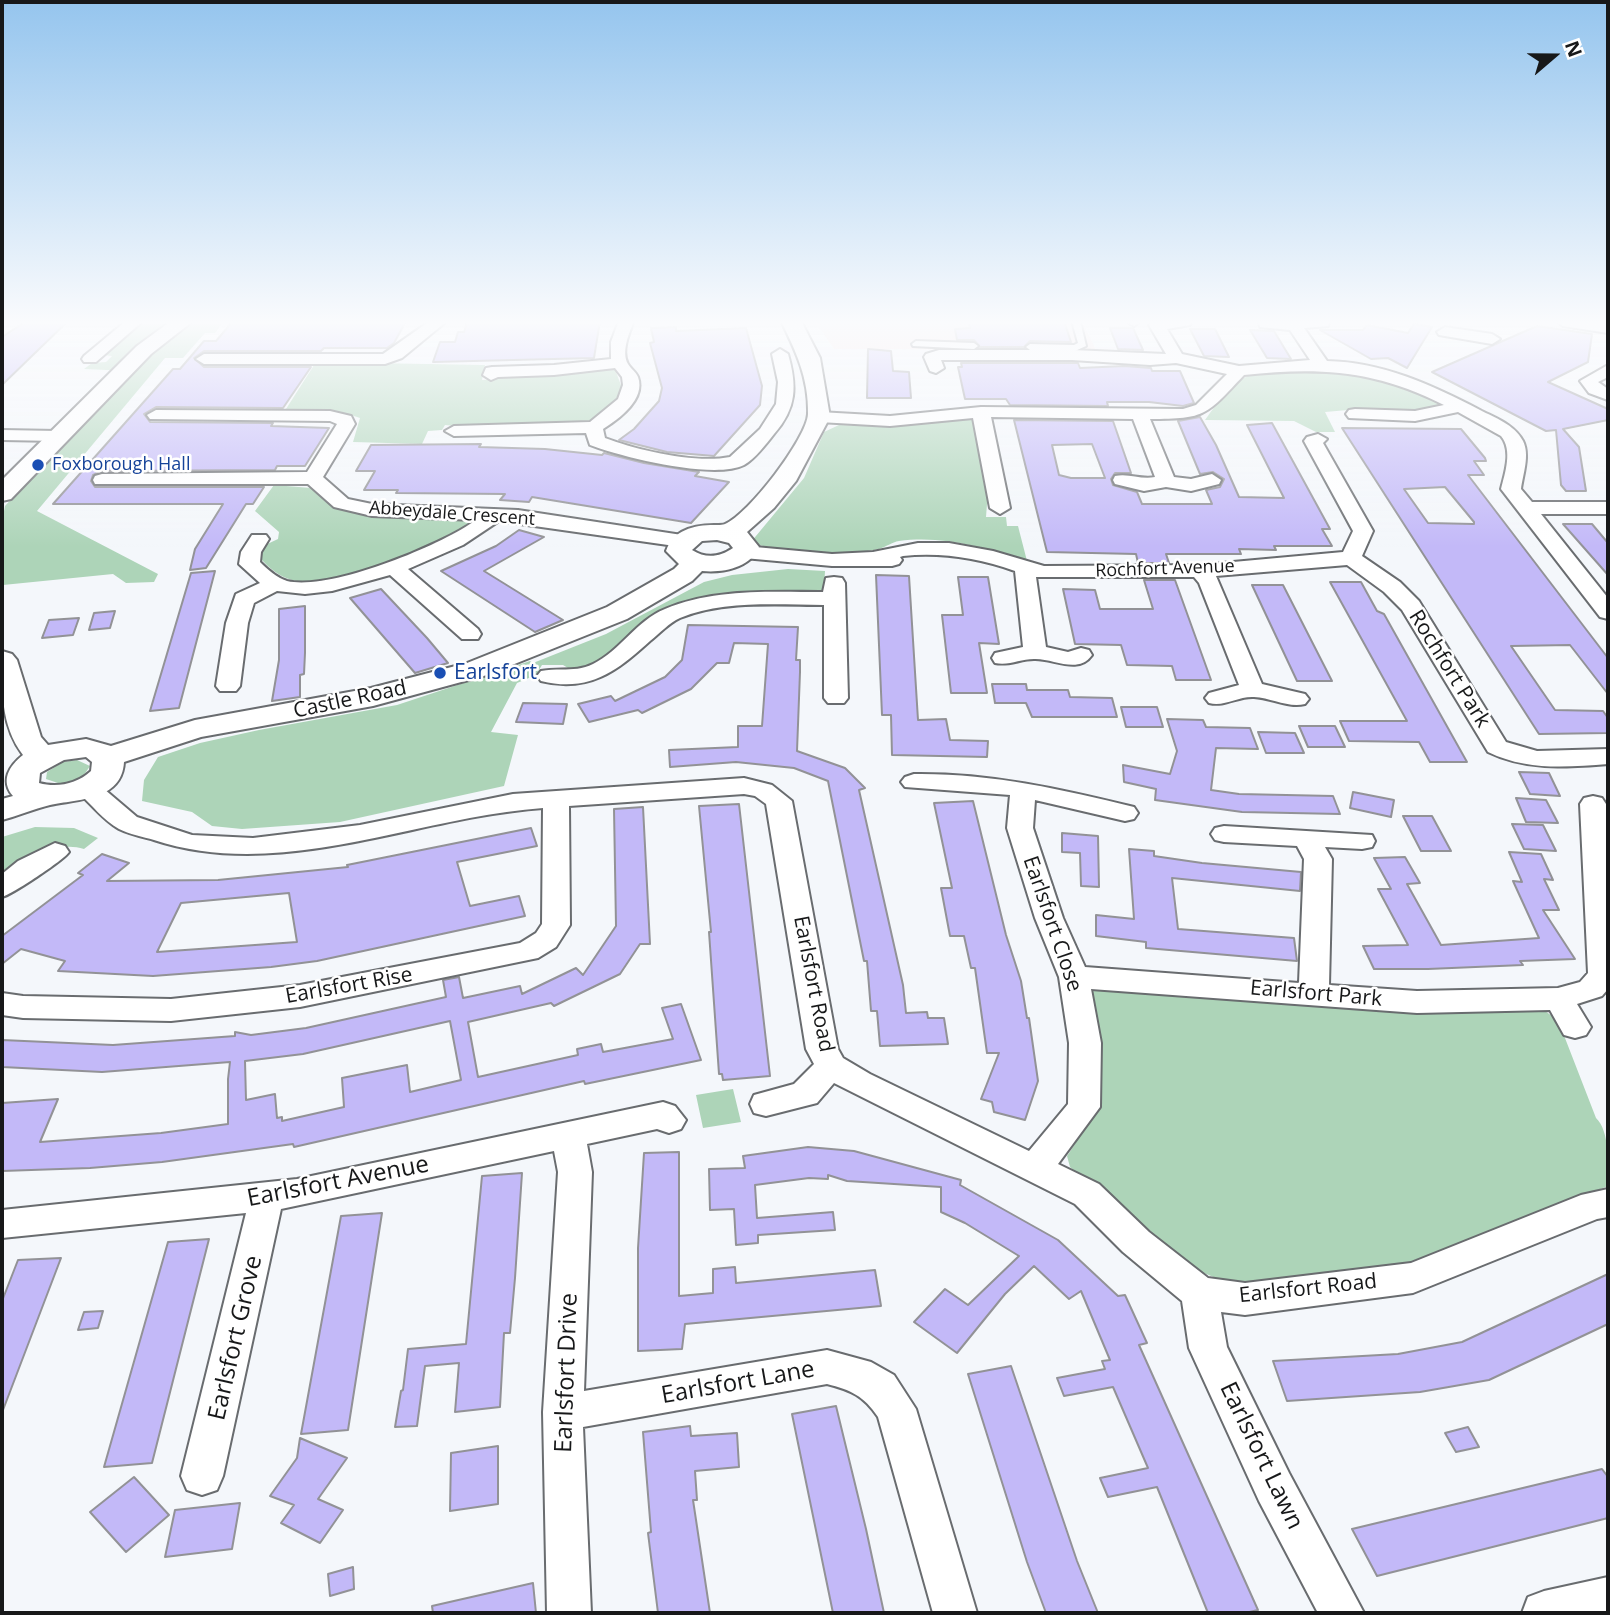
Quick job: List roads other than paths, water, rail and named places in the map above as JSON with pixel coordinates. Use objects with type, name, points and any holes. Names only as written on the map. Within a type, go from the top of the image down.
[{"type":"street","points":[[2,494],[98,396]]},
{"type":"street","points":[[454,431],[594,427],[617,411],[626,396]]},
{"type":"street","points":[[594,427],[594,438],[606,446],[689,462],[735,462],[783,413],[786,396]]},
{"type":"street","points":[[690,552],[724,562],[765,503],[788,476],[819,417],[817,396]]},
{"type":"street","points":[[819,417],[890,421],[981,412],[1140,415],[1193,413],[1202,409],[1214,396]]},
{"type":"street","points":[[1441,396],[1512,437],[1516,446],[1511,489],[1601,592],[1608,612]]},
{"type":"street","points":[[1354,415],[1415,416],[1461,406]]},
{"type":"street","points":[[981,412],[1000,508]]},
{"type":"street","points":[[102,480],[313,478],[346,424],[345,420],[330,416],[156,415]]},
{"type":"street","points":[[1140,415],[1166,481]]},
{"type":"street","points":[[2,435],[58,436]]},
{"type":"street","points":[[1318,439],[1313,441],[1363,531],[1351,558]]},
{"type":"street","name":"Abbeydale Crescent","points":[[313,478],[341,503],[372,510],[496,514],[690,552]]},
{"type":"street","points":[[1122,480],[1144,485],[1166,481],[1191,485],[1212,480]]},
{"type":"street","points":[[1526,508],[1608,508]]},
{"type":"street","points":[[259,539],[251,552],[249,564],[275,584],[288,588],[320,586],[394,567],[460,541],[496,514]]},
{"type":"street","name":"Rochfort Avenue","points":[[737,543],[832,560],[875,558],[950,561],[993,557],[1025,570],[1044,572],[1200,571],[1351,558]]},
{"type":"street","name":"Castle Road","points":[[107,757],[195,729],[373,697],[477,669],[536,648],[617,613],[683,575],[690,552]]},
{"type":"street","name":"Rochfort Park","points":[[1351,558],[1392,587],[1411,606],[1497,747],[1508,754],[1527,758],[1608,757]]},
{"type":"street","points":[[832,560],[836,698]]},
{"type":"street","points":[[394,567],[470,634]]},
{"type":"street","points":[[1025,570],[1035,652]]},
{"type":"street","points":[[1200,571],[1209,581],[1252,689]]},
{"type":"street","points":[[228,686],[237,623],[244,599],[275,584]]},
{"type":"street","points":[[549,676],[573,677],[602,671],[659,622],[673,613],[694,607],[717,603],[834,598]]},
{"type":"street","points":[[1003,658],[1035,652],[1070,659],[1080,655]]},
{"type":"street","points":[[2,660],[10,715],[26,739],[27,780]]},
{"type":"street","points":[[1217,698],[1252,689],[1297,699]]},
{"type":"street","points":[[2,810],[27,780],[77,748],[98,751],[107,757],[110,765],[106,773],[88,788],[65,795],[27,780]]},
{"type":"street","points":[[914,782],[951,780],[1023,790],[1125,813]]},
{"type":"street","name":"Earlsfort Road","points":[[88,788],[128,823],[190,843],[253,846],[360,833],[513,802],[744,786],[763,790],[779,801],[822,1049],[831,1066],[859,1083],[1087,1194],[1136,1241],[1199,1293],[1245,1299],[1413,1278],[1593,1205],[1608,1203]]},
{"type":"street","name":"Earlsfort Close","points":[[1023,790],[1020,828],[1049,918],[1074,977],[1086,1043],[1084,1107],[1036,1167]]},
{"type":"street","name":"Earlsfort Rise","points":[[2,1004],[23,1007],[184,1009],[300,996],[528,951],[547,940],[556,925],[556,799]]},
{"type":"street","name":"Earlsfort Park","points":[[1074,977],[1417,1002],[1559,999],[1591,989],[1603,976],[1593,804]]},
{"type":"street","points":[[1224,834],[1362,841]]},
{"type":"street","points":[[1307,839],[1318,859],[1314,994]]},
{"type":"street","points":[[2,888],[28,867],[55,852]]},
{"type":"street","points":[[1559,999],[1568,1019],[1575,1027]]},
{"type":"street","points":[[766,1104],[806,1094],[831,1066]]},
{"type":"street","name":"Earlsfort Avenue","points":[[2,1224],[264,1198],[309,1191],[663,1115],[669,1119]]},
{"type":"street","name":"Earlsfort Drive","points":[[568,1134],[575,1172],[563,1412],[569,1613]]},
{"type":"street","name":"Earlsfort Grove","points":[[202,1476],[263,1220],[264,1198]]},
{"type":"street","name":"Earlsfort Lawn","points":[[1199,1293],[1208,1348],[1274,1488],[1342,1613]]},
{"type":"street","name":"Earlsfort Lane","points":[[563,1412],[827,1367],[857,1374],[880,1387],[896,1409],[955,1613]]},
{"type":"street","points":[[1544,1613],[1608,1599]]},
{"type":"place","name":"Foxborough Hall","points":[[38,465]]},
{"type":"place","name":"Earlsfort","points":[[440,673]]}]
